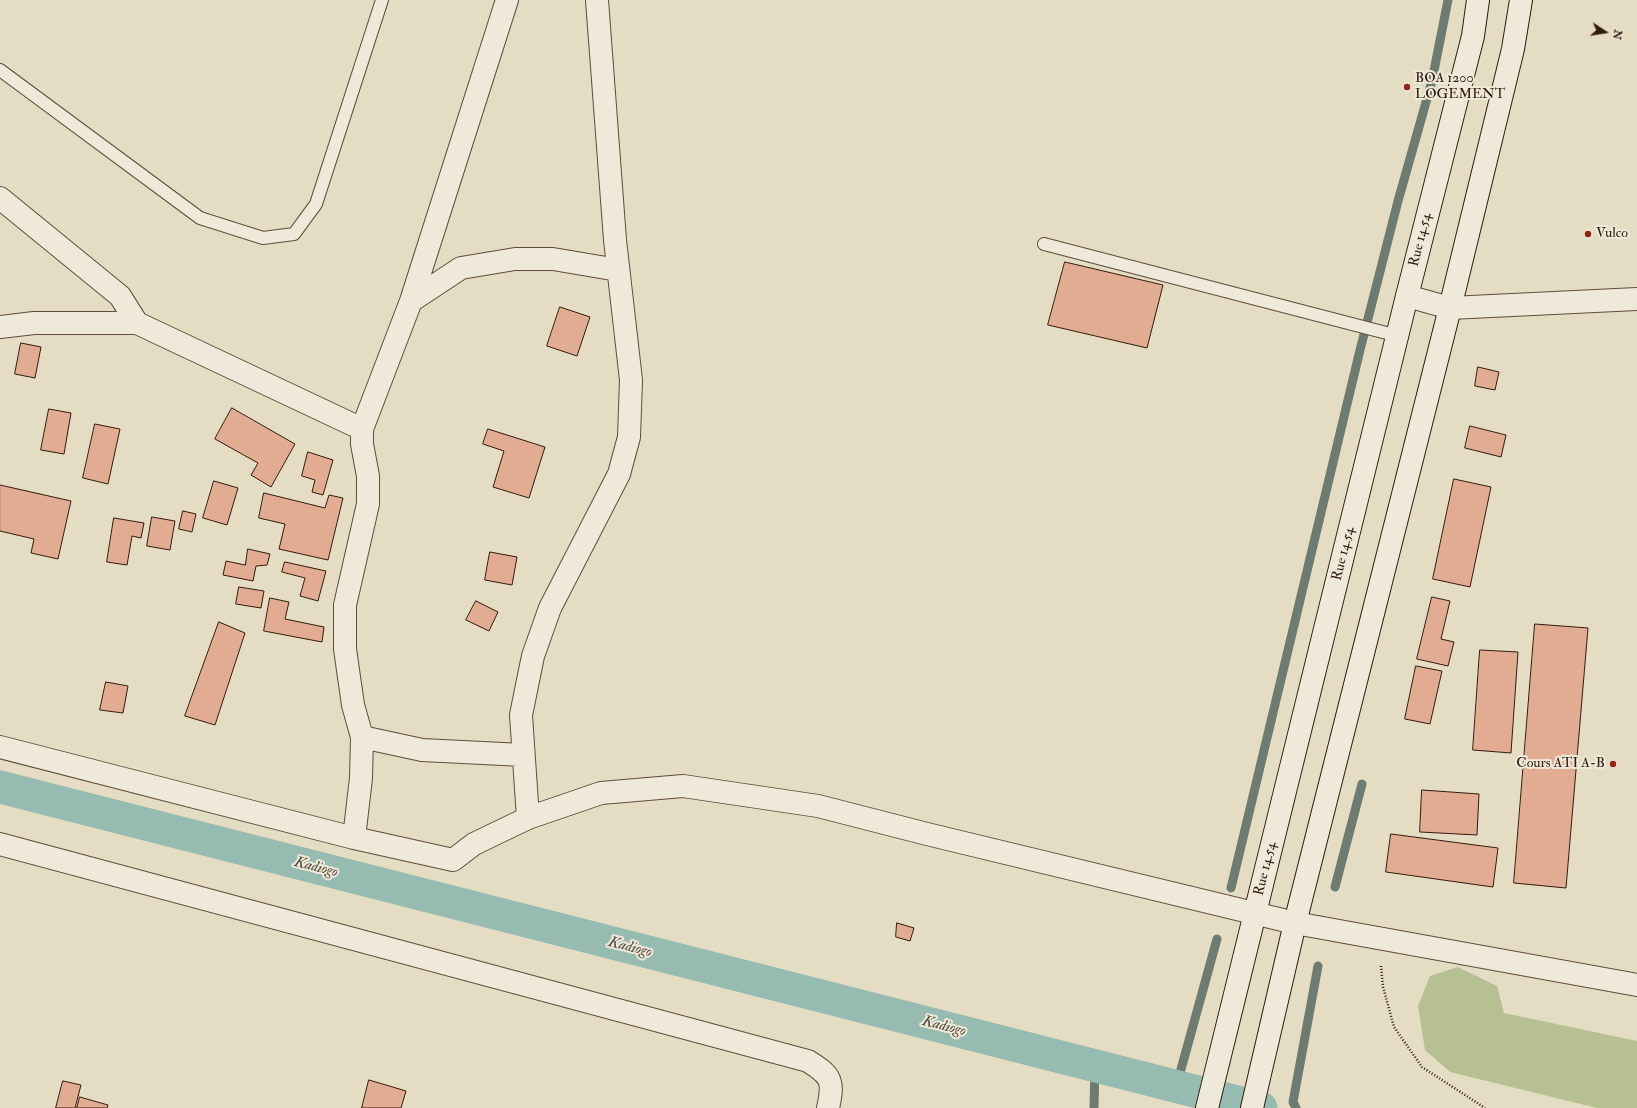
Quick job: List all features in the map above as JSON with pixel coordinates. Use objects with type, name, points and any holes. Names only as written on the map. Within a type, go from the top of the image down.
[{"type":"street","points":[[354,838],[361,778],[362,737],[353,705],[345,649],[345,605],[368,504],[368,476],[362,444],[362,429],[411,301],[507,0]]},
{"type":"street","points":[[528,818],[521,715],[533,656],[550,608],[619,474],[629,437],[631,380],[618,270],[598,0]]},
{"type":"street","name":"Rue 14.54","points":[[1207,1108],[1407,296],[1473,36],[1478,0]]},
{"type":"street","points":[[1252,1108],[1295,923],[1450,308],[1512,49],[1520,0]]},
{"type":"street","points":[[0,198],[120,296],[137,323]]},
{"type":"street","points":[[411,301],[461,268],[515,259],[553,259],[618,270]]},
{"type":"street","points":[[1407,296],[1450,308],[1637,299]]},
{"type":"street","points":[[0,326],[34,323],[137,323],[362,429]]},
{"type":"street","points":[[362,737],[422,750],[523,756]]},
{"type":"street","points":[[0,747],[354,838],[453,860],[474,844],[528,818],[601,794],[683,786],[818,806],[927,834],[1255,912],[1295,923],[1637,985]]},
{"type":"street","points":[[0,844],[808,1061],[825,1071],[832,1087],[828,1108]]},
{"type":"lane","points":[[0,70],[200,218],[263,238],[294,234],[316,204],[382,0]]},
{"type":"lane","points":[[1044,244],[1398,336]]},
{"type":"path","points":[[1378,938],[1383,988],[1394,1027],[1422,1067],[1486,1108]]},
{"type":"green space","points":[[1458,967],[1497,986],[1504,1013],[1637,1041],[1637,1108],[1597,1108],[1450,1072],[1425,1050],[1418,1006],[1430,976]]},
{"type":"building","points":[[1065,262],[1163,285],[1147,348],[1048,325]]},
{"type":"building","points":[[560,307],[590,317],[577,356],[547,346]]},
{"type":"building","points":[[21,343],[41,347],[35,378],[15,374]]},
{"type":"building","points":[[1478,367],[1499,372],[1495,390],[1475,386]]},
{"type":"building","points":[[232,408],[295,444],[271,487],[251,475],[258,463],[215,439]]},
{"type":"building","points":[[49,409],[71,413],[64,454],[41,450]]},
{"type":"building","points":[[95,424],[120,429],[108,484],[83,478]]},
{"type":"building","points":[[1470,426],[1506,435],[1501,457],[1465,448]]},
{"type":"building","points":[[488,429],[545,447],[529,498],[493,487],[504,451],[483,444]]},
{"type":"building","points":[[308,452],[333,460],[323,495],[312,492],[315,480],[302,476]]},
{"type":"building","points":[[1454,479],[1491,487],[1470,587],[1433,579]]},
{"type":"building","points":[[214,481],[238,488],[227,525],[203,518]]},
{"type":"building","points":[[0,485],[71,501],[58,559],[31,553],[34,539],[0,531]]},
{"type":"building","points":[[264,493],[325,508],[329,495],[343,498],[328,560],[279,549],[285,524],[259,518]]},
{"type":"building","points":[[183,511],[196,514],[192,532],[179,529]]},
{"type":"building","points":[[152,517],[175,521],[170,550],[147,546]]},
{"type":"building","points":[[114,518],[144,523],[141,538],[132,536],[127,565],[107,562]]},
{"type":"building","points":[[248,549],[270,554],[267,565],[256,566],[253,581],[223,575],[226,561],[245,565]]},
{"type":"building","points":[[490,552],[517,557],[512,585],[485,580]]},
{"type":"building","points":[[285,562],[326,571],[318,601],[300,596],[305,578],[282,572]]},
{"type":"building","points":[[239,587],[264,591],[261,608],[236,604]]},
{"type":"building","points":[[1432,597],[1450,601],[1441,639],[1454,642],[1448,666],[1417,659]]},
{"type":"building","points":[[270,598],[289,602],[285,619],[324,627],[322,642],[264,631]]},
{"type":"building","points":[[476,601],[498,612],[489,631],[466,620]]},
{"type":"building","points":[[219,622],[245,633],[215,725],[185,716]]},
{"type":"building","points":[[1535,624],[1588,628],[1566,888],[1514,883]]},
{"type":"building","points":[[1480,650],[1518,652],[1511,753],[1473,750]]},
{"type":"building","points":[[1416,666],[1442,671],[1430,724],[1405,719]]},
{"type":"building","points":[[106,682],[128,686],[123,713],[100,710]]},
{"type":"building","points":[[1422,790],[1479,794],[1477,835],[1420,832]]},
{"type":"building","points":[[1391,834],[1498,848],[1493,887],[1386,872]]},
{"type":"building","points":[[897,923],[914,928],[910,941],[896,937]]},
{"type":"building","points":[[369,1080],[406,1091],[401,1108],[362,1108]]},
{"type":"building","points":[[63,1081],[81,1085],[75,1108],[56,1108]]},
{"type":"building","points":[[80,1097],[108,1105],[107,1108],[77,1108]]},
{"type":"waterway","points":[[1231,888],[1360,350],[1398,201],[1432,81],[1448,0]]},
{"type":"waterway","points":[[1335,887],[1362,784]]},
{"type":"waterway","name":"Kadiogo","points":[[0,787],[1261,1108]]},
{"type":"waterway","points":[[1167,1084],[1180,1073],[1217,939]]},
{"type":"waterway","points":[[1296,1108],[1293,1102],[1318,966]]},
{"type":"waterway","points":[[1094,1108],[1095,1066]]},
{"type":"place","name":"BOA 1200 LOGEMENT","points":[[1407,87]]},
{"type":"place","name":"Vulco","points":[[1588,234]]},
{"type":"place","name":"Cours ATI A-B","points":[[1613,764]]}]
